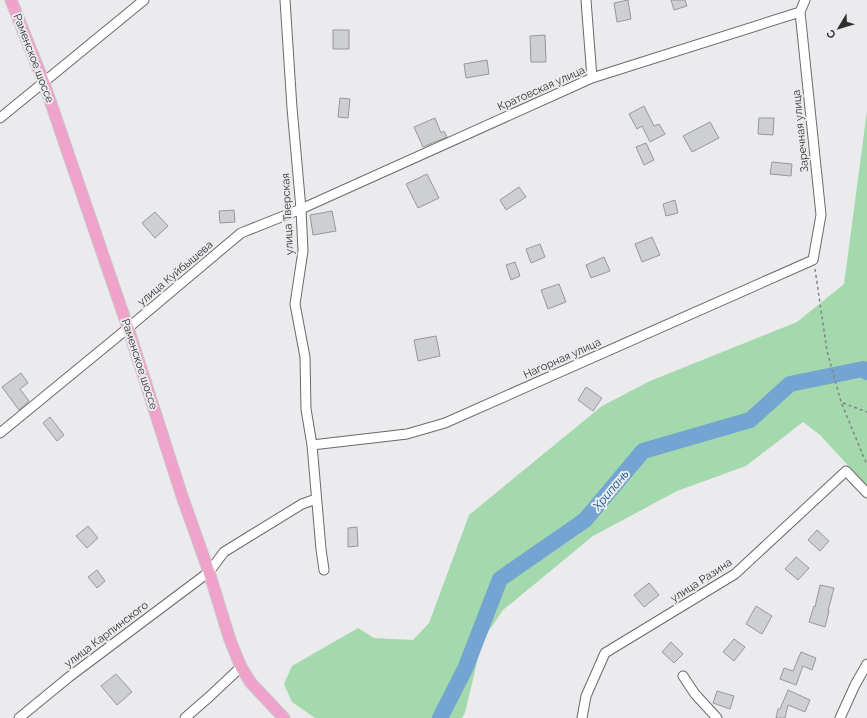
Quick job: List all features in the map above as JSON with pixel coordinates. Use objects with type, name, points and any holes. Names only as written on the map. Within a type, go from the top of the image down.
[{"type":"main road","name":"Раменское шоссе","points":[[10,0],[44,83],[128,328],[230,640],[241,667],[251,683],[284,718]]},
{"type":"street","points":[[0,118],[144,0]]},
{"type":"street","name":"улица Тверская","points":[[285,0],[303,251],[295,304],[305,357],[306,409],[312,445],[324,570]]},
{"type":"street","points":[[586,0],[592,78]]},
{"type":"street","name":"Заречная улица","points":[[805,0],[800,12],[821,215],[814,260]]},
{"type":"street","name":"Кратовская улица","points":[[301,209],[592,78],[800,12]]},
{"type":"street","name":"улица Куйбышева","points":[[0,433],[241,233],[301,209]]},
{"type":"street","name":"Нагорная улица","points":[[312,445],[407,434],[445,423],[814,260]]},
{"type":"street","name":"улица Разина","points":[[582,718],[586,696],[605,653],[735,574],[846,471],[867,493]]},
{"type":"street","name":"улица Карпинского","points":[[19,718],[69,677],[209,572],[224,552],[302,504],[316,499]]},
{"type":"street","points":[[840,718],[855,685],[867,664]]},
{"type":"street","points":[[185,718],[210,697],[241,667]]},
{"type":"street","points":[[683,676],[695,694],[717,718]]},
{"type":"path","points":[[814,260],[827,352],[839,390],[838,393],[867,465]]},
{"type":"path","points":[[842,402],[867,412]]},
{"type":"green space","points":[[867,111],[867,486],[820,435],[803,422],[746,466],[677,491],[593,536],[503,610],[482,641],[465,713],[462,718],[315,718],[292,702],[284,684],[292,666],[358,628],[374,638],[413,640],[429,623],[469,515],[602,406],[650,381],[797,322],[844,284]]},
{"type":"building","points":[[628,0],[631,19],[617,22],[614,3]]},
{"type":"building","points":[[671,0],[685,0],[687,6],[674,10]]},
{"type":"building","points":[[333,30],[349,30],[349,49],[333,49]]},
{"type":"building","points":[[545,35],[546,62],[531,62],[530,36]]},
{"type":"building","points":[[487,60],[489,74],[466,78],[464,64]]},
{"type":"building","points":[[340,98],[350,99],[348,118],[338,117]]},
{"type":"building","points":[[644,106],[654,126],[659,124],[665,134],[650,142],[642,126],[637,129],[629,114]]},
{"type":"building","points":[[435,118],[441,133],[444,131],[447,137],[423,147],[414,127]]},
{"type":"building","points":[[759,118],[774,118],[773,135],[758,134]]},
{"type":"building","points":[[710,122],[719,138],[692,152],[683,136]]},
{"type":"building","points":[[646,143],[654,160],[644,165],[636,147]]},
{"type":"building","points":[[772,162],[792,164],[791,176],[770,174]]},
{"type":"building","points":[[427,174],[439,198],[418,208],[406,184]]},
{"type":"building","points":[[519,187],[526,197],[506,210],[500,200]]},
{"type":"building","points":[[675,200],[678,213],[666,216],[663,204]]},
{"type":"building","points":[[234,210],[235,222],[220,223],[219,211]]},
{"type":"building","points":[[332,211],[336,231],[313,235],[310,215]]},
{"type":"building","points":[[155,212],[168,226],[155,238],[142,223]]},
{"type":"building","points":[[652,237],[660,255],[642,262],[635,244]]},
{"type":"building","points":[[540,244],[545,257],[531,263],[526,249]]},
{"type":"building","points":[[604,257],[610,271],[591,278],[586,265]]},
{"type":"building","points":[[515,262],[520,276],[511,280],[506,265]]},
{"type":"building","points":[[559,284],[566,302],[548,309],[541,290]]},
{"type":"building","points":[[436,336],[440,356],[418,361],[414,340]]},
{"type":"building","points":[[21,373],[28,383],[20,389],[29,401],[19,410],[2,387]]},
{"type":"building","points":[[586,387],[602,398],[593,411],[578,400]]},
{"type":"building","points":[[50,417],[64,435],[57,441],[43,423]]},
{"type":"building","points":[[88,526],[98,538],[87,548],[76,536]]},
{"type":"building","points":[[357,527],[358,546],[348,547],[348,528]]},
{"type":"building","points":[[817,530],[829,541],[820,551],[808,540]]},
{"type":"building","points":[[796,557],[809,568],[798,580],[785,569]]},
{"type":"building","points":[[97,570],[105,581],[97,588],[88,577]]},
{"type":"building","points":[[649,583],[659,595],[644,607],[634,595]]},
{"type":"building","points":[[820,585],[834,588],[825,627],[809,622],[814,606],[815,607]]},
{"type":"building","points":[[756,606],[772,616],[762,634],[746,624]]},
{"type":"building","points":[[734,639],[745,647],[734,661],[723,652]]},
{"type":"building","points":[[671,642],[683,654],[674,663],[662,652]]},
{"type":"building","points":[[801,652],[816,658],[812,670],[803,666],[796,685],[780,679],[784,668],[793,671]]},
{"type":"building","points":[[116,674],[132,692],[117,705],[101,686]]},
{"type":"building","points":[[788,690],[810,700],[805,712],[788,705],[785,718],[776,718],[778,709],[780,709]]},
{"type":"building","points":[[717,691],[734,696],[730,709],[713,703]]},
{"type":"waterway","name":"Хрипань","points":[[440,718],[465,669],[500,579],[585,520],[643,451],[750,420],[790,384],[863,369],[867,372]]}]
